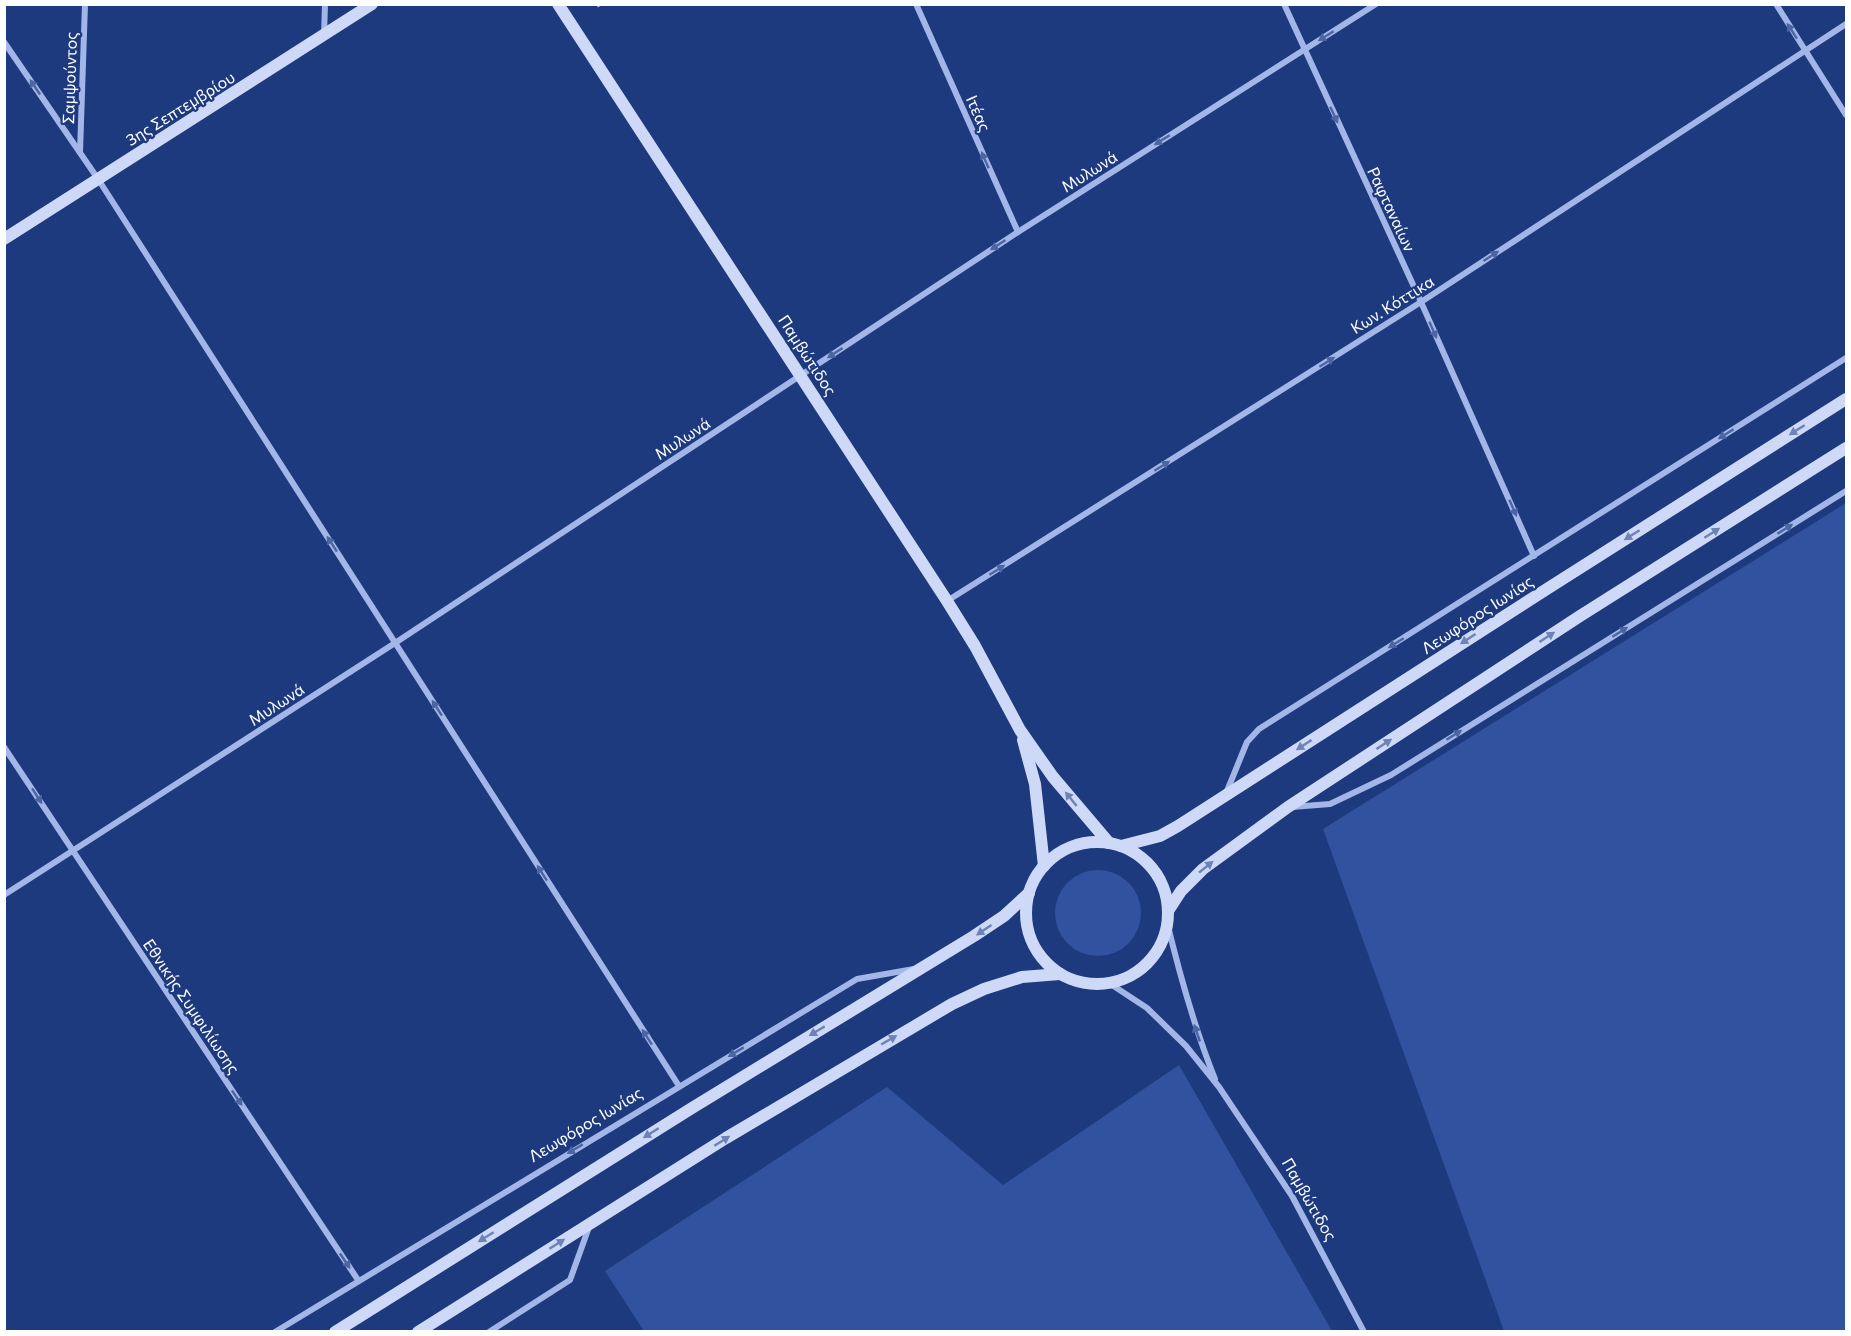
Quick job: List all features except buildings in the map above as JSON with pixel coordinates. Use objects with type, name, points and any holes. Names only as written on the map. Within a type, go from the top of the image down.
[{"type":"street","name":"Σαμψούντος","points":[[80,152],[85,4]]},
{"type":"street","points":[[324,36],[326,4]]},
{"type":"street","name":"3ης Σεπτεμβρίου","points":[[4,239],[372,4]]},
{"type":"street","name":"Παμβώτιδος","points":[[558,4],[947,601],[975,646],[1020,730],[1053,777],[1115,844]]},
{"type":"street","name":"Ιτέας","points":[[916,4],[1018,232]]},
{"type":"street","name":"Ραφταναίων","points":[[1284,4],[1303,51],[1421,302],[1534,556]]},
{"type":"street","name":"Μυλωνά","points":[[4,895],[395,643],[1018,232],[1376,4]]},
{"type":"street","points":[[1776,4],[1846,115]]},
{"type":"street","name":"Κων. Κόττικα","points":[[947,601],[1421,302],[1846,24]]},
{"type":"street","points":[[4,42],[98,179],[679,1086]]},
{"type":"street","points":[[1226,795],[1246,741],[1259,729],[1846,358]]},
{"type":"street","name":"Λεωφόρος Ιωνίας","points":[[1115,844],[1160,836],[1846,399]]},
{"type":"street","points":[[1168,916],[1164,890],[1154,871],[1139,856],[1115,844],[1091,842],[1074,846],[1057,854],[1044,866],[1029,893],[1026,916],[1031,939],[1043,959],[1060,974],[1076,981],[1092,984],[1109,983],[1130,976],[1148,962],[1161,943],[1168,916],[1181,891],[1203,869],[1288,807],[1580,616],[1846,448]]},
{"type":"street","points":[[1288,807],[1330,804],[1391,775],[1846,491]]},
{"type":"street","name":"Παμβώτιδος","points":[[1020,730],[1035,784],[1044,866]]},
{"type":"street","name":"Εθνικής Συμφιλίωσης","points":[[4,747],[358,1280]]},
{"type":"street","name":"Λεωφόρος Ιωνίας","points":[[335,1332],[1004,916],[1029,893]]},
{"type":"street","name":"Παμβώτιδος","points":[[1168,916],[1183,988],[1199,1039],[1219,1088]]},
{"type":"street","name":"Λεωφόρος Ιωνίας","points":[[275,1332],[857,979],[894,971],[920,969]]},
{"type":"street","points":[[418,1332],[746,1126],[952,1004],[984,989],[1022,977],[1060,974]]},
{"type":"street","name":"Παμβώτιδος","points":[[1109,983],[1147,1008],[1186,1046],[1219,1088],[1293,1196],[1364,1332]]},
{"type":"street","points":[[489,1332],[570,1280],[590,1223]]},
{"type":"path","points":[[598,4],[600,7],[604,4]]},
{"type":"shaded area","points":[[1846,503],[1846,1331],[1504,1331],[1323,829]]},
{"type":"shaded area","points":[[1098,870],[1114,874],[1128,883],[1137,897],[1141,913],[1137,929],[1128,943],[1114,952],[1098,956],[1082,952],[1068,943],[1059,929],[1055,913],[1059,897],[1068,883],[1082,874]]},
{"type":"shaded area","points":[[1179,1065],[1332,1331],[644,1331],[605,1271],[887,1087],[1003,1185]]}]
